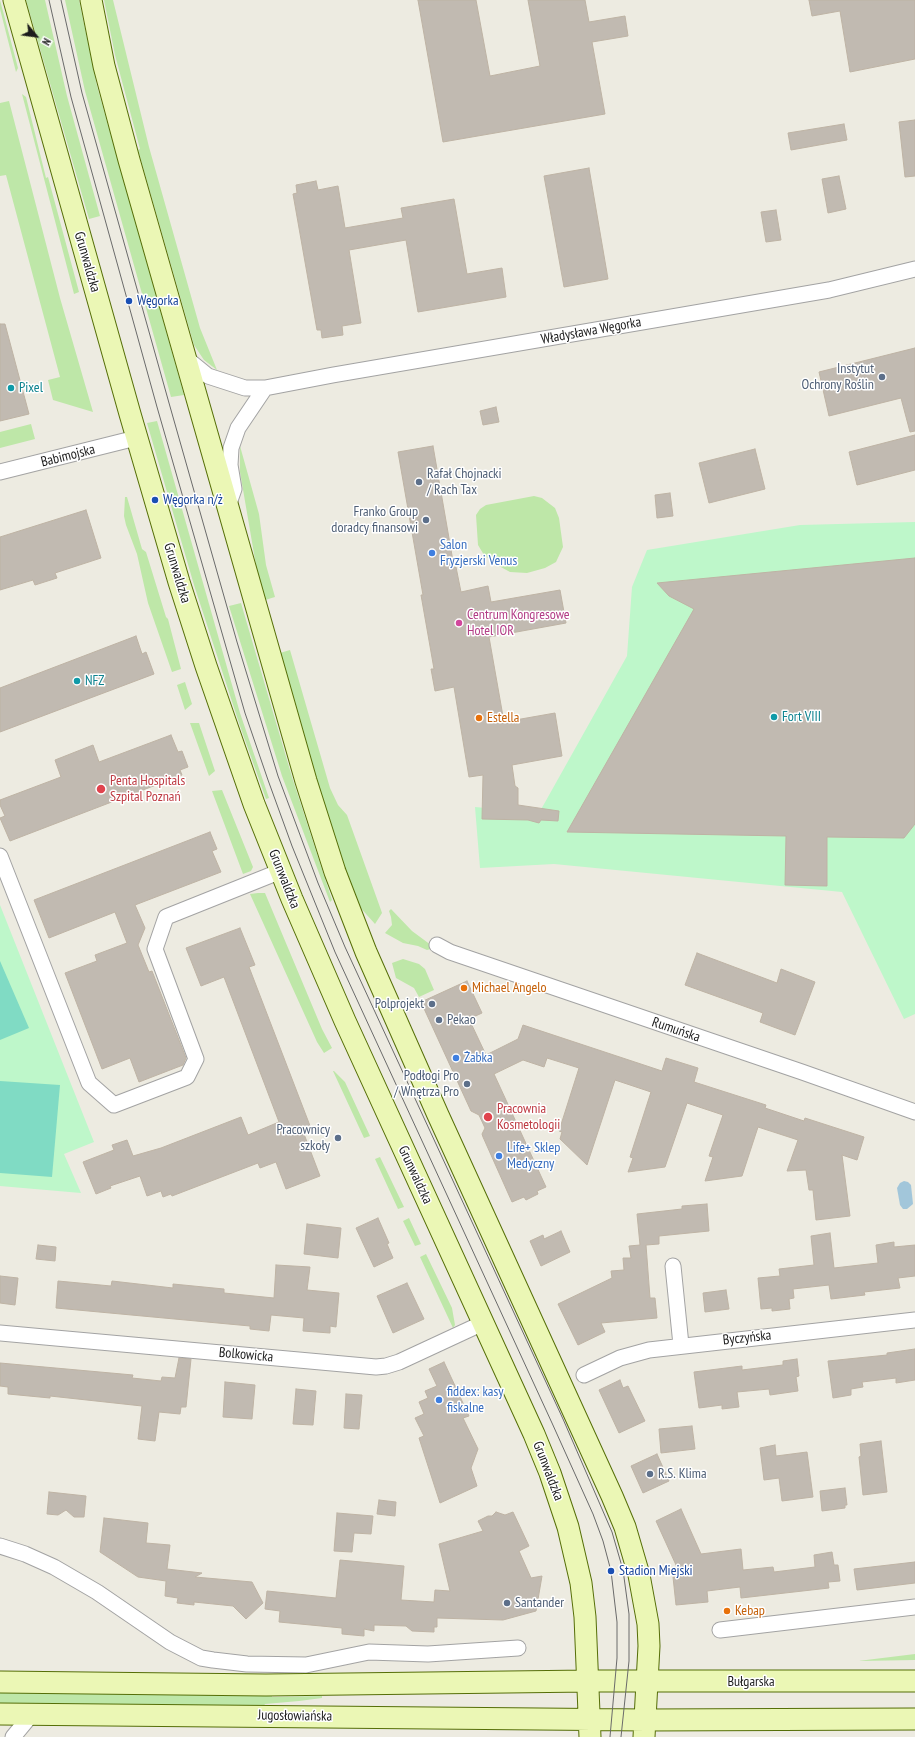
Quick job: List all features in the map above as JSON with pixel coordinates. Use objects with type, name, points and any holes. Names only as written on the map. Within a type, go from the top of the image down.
[{"type":"street","name":"Grunwaldzka","points":[[14,0],[136,438],[206,666],[254,804],[344,1021],[534,1434],[550,1473],[568,1527],[581,1583],[586,1635],[590,1728]]},
{"type":"street","points":[[91,0],[104,66],[129,160],[306,781],[345,901],[472,1193],[625,1527],[639,1575],[648,1624],[648,1681],[645,1729]]},
{"type":"street","name":"Władysława Węgorka","points":[[186,358],[200,371],[214,378],[245,388],[265,388],[829,290],[915,269]]},
{"type":"street","points":[[228,506],[234,489],[230,465],[231,448],[238,428],[265,388]]},
{"type":"street","name":"Babimojska","points":[[0,472],[136,438]]},
{"type":"street","points":[[0,856],[89,1083],[114,1105],[187,1077],[196,1059],[155,949],[166,917],[281,871]]},
{"type":"street","name":"Rumuńska","points":[[437,945],[464,957],[915,1112]]},
{"type":"street","points":[[673,1266],[681,1345]]},
{"type":"street","name":"Byczyńska","points":[[584,1375],[620,1358],[640,1351],[681,1345],[915,1320]]},
{"type":"street","name":"Bolkowicka","points":[[0,1333],[376,1367],[399,1362],[483,1323]]},
{"type":"street","points":[[0,1546],[25,1554],[54,1567],[97,1592],[170,1642],[201,1658],[247,1664],[306,1665],[369,1652],[428,1654],[518,1648]]},
{"type":"street","points":[[720,1630],[915,1607]]},
{"type":"street","points":[[0,1682],[266,1685],[588,1681]]},
{"type":"street","name":"Bułgarska","points":[[588,1681],[915,1681]]},
{"type":"street","name":"Jugosłowiańska","points":[[0,1714],[590,1728]]},
{"type":"street","points":[[13,1737],[32,1714]]},
{"type":"street","points":[[590,1728],[645,1729],[915,1719]]},
{"type":"green space","points":[[0,0],[18,68],[16,72],[0,9]]},
{"type":"green space","points":[[26,0],[45,0],[67,96],[100,216],[89,219]]},
{"type":"green space","points":[[65,0],[79,0],[97,86],[184,395],[171,397],[85,91]]},
{"type":"green space","points":[[104,0],[113,0],[149,147],[200,328],[217,370],[204,360],[194,345],[138,150],[140,149],[115,55]]},
{"type":"green space","points":[[22,94],[26,97],[46,178],[48,177],[79,292],[74,294]]},
{"type":"green space","points":[[9,101],[60,298],[93,412],[53,400],[48,380],[60,377],[6,175],[0,176],[0,103]]},
{"type":"green space","points":[[157,421],[240,713],[269,798],[266,799],[240,726],[194,585],[147,423]]},
{"type":"green space","points":[[31,424],[35,439],[0,448],[0,432]]},
{"type":"green space","points":[[240,446],[259,514],[266,565],[275,597],[265,600],[258,577],[240,472]]},
{"type":"green space","points":[[534,496],[542,498],[555,508],[559,518],[563,547],[556,562],[545,568],[527,573],[510,572],[484,555],[478,545],[476,515],[480,509],[486,505]]},
{"type":"green space","points":[[125,497],[127,497],[142,549],[146,552],[166,617],[168,619],[181,669],[172,672],[148,603],[137,554],[126,525],[124,516]]},
{"type":"green space","name":"Fort VIII","points":[[915,522],[915,1014],[904,1019],[842,892],[554,864],[480,868],[475,807],[539,813],[627,656],[632,587],[647,550],[800,525]]},
{"type":"green space","points":[[241,603],[292,777],[332,900],[330,902],[282,776],[229,606]]},
{"type":"green space","points":[[290,650],[330,788],[338,805],[347,815],[382,913],[375,924],[358,905],[335,843],[280,653]]},
{"type":"green space","points":[[185,682],[192,704],[185,710],[177,685]]},
{"type":"green space","points":[[190,723],[199,723],[215,771],[209,776]]},
{"type":"green space","points":[[222,790],[253,867],[251,871],[243,874],[212,791]]},
{"type":"green space","points":[[265,893],[322,1029],[332,1048],[324,1053],[317,1042],[250,894]]},
{"type":"green space","points":[[0,905],[94,1142],[64,1154],[81,1193],[0,1186]]},
{"type":"green space","points":[[391,909],[412,931],[435,948],[427,950],[418,946],[403,943],[385,933],[392,925],[389,911]]},
{"type":"green space","points":[[403,959],[419,964],[425,969],[434,990],[419,997],[414,988],[396,978],[392,963]]},
{"type":"green space","points":[[0,961],[29,1028],[0,1040]]},
{"type":"green space","points":[[333,1071],[345,1082],[370,1136],[364,1138]]},
{"type":"green space","points":[[0,1081],[60,1085],[52,1177],[0,1173]]},
{"type":"green space","points":[[380,1157],[404,1207],[398,1209],[375,1159]]},
{"type":"green space","points":[[409,1218],[421,1244],[415,1246],[403,1221]]},
{"type":"green space","points":[[426,1254],[452,1308],[455,1325],[453,1328],[420,1257]]},
{"type":"green space","points":[[915,1654],[915,1660],[858,1661]]},
{"type":"green space","points":[[0,1692],[272,1695],[272,1697],[322,1696],[322,1698],[265,1704],[264,1706],[0,1703]]},
{"type":"water","points":[[904,1181],[911,1185],[913,1204],[907,1209],[903,1209],[900,1205],[897,1188],[900,1183]]},
{"type":"building","points":[[418,0],[476,0],[490,76],[540,66],[528,0],[585,0],[589,22],[625,16],[628,36],[592,42],[605,114],[443,142]]},
{"type":"building","points":[[809,0],[915,0],[915,59],[850,72],[840,11],[812,16]]},
{"type":"building","points":[[915,120],[915,176],[905,177],[899,122]]},
{"type":"building","points":[[844,124],[847,140],[791,150],[788,133]]},
{"type":"building","points":[[589,168],[608,279],[564,287],[544,176]]},
{"type":"building","points":[[839,176],[846,209],[828,213],[822,179]]},
{"type":"building","points":[[316,181],[318,190],[338,186],[345,228],[403,218],[401,208],[454,199],[467,274],[502,268],[506,297],[418,312],[406,240],[349,250],[361,323],[342,326],[343,335],[322,338],[321,330],[317,330],[293,194],[297,193],[296,185]]},
{"type":"building","points":[[776,210],[781,240],[766,242],[761,212]]},
{"type":"building","name":"Pixel","points":[[0,324],[5,324],[29,414],[0,421]]},
{"type":"building","points":[[915,348],[915,431],[910,432],[901,398],[829,416],[819,372]]},
{"type":"building","points":[[496,407],[499,422],[483,425],[480,411]]},
{"type":"building","points":[[915,435],[915,470],[857,485],[849,452]]},
{"type":"building","points":[[433,446],[454,567],[456,567],[461,592],[488,586],[491,602],[560,590],[566,623],[489,637],[504,722],[555,713],[562,756],[512,765],[515,786],[518,788],[518,805],[559,811],[558,821],[541,820],[539,823],[528,820],[482,819],[483,775],[469,777],[454,687],[435,691],[431,669],[434,669],[421,595],[423,595],[398,452]]},
{"type":"building","points":[[755,449],[765,489],[709,503],[699,463]]},
{"type":"building","points":[[670,493],[673,516],[657,518],[655,495]]},
{"type":"building","points":[[86,510],[101,558],[55,573],[57,578],[35,585],[33,580],[0,590],[0,537]]},
{"type":"building","name":"Fort VIII","points":[[915,558],[915,824],[904,838],[827,837],[827,886],[785,885],[786,836],[567,832],[694,609],[669,596],[657,583]]},
{"type":"building","name":"NFZ","points":[[136,636],[142,654],[146,652],[154,674],[0,732],[0,688]]},
{"type":"building","points":[[171,735],[178,752],[182,751],[188,767],[180,770],[182,775],[10,841],[0,818],[5,816],[0,805],[0,800],[61,777],[55,760],[93,745],[99,762]]},
{"type":"building","points":[[210,832],[217,849],[212,851],[221,872],[135,905],[145,928],[138,945],[149,972],[152,971],[186,1058],[183,1065],[139,1082],[130,1058],[102,1069],[65,973],[97,961],[95,955],[127,943],[115,912],[49,938],[34,900]]},
{"type":"building","points":[[240,928],[255,965],[249,967],[312,1131],[304,1134],[320,1176],[286,1189],[276,1162],[260,1168],[258,1163],[172,1196],[171,1194],[163,1197],[161,1191],[147,1196],[140,1176],[110,1186],[111,1188],[96,1194],[83,1162],[114,1150],[112,1145],[127,1140],[133,1156],[161,1148],[241,1117],[248,1135],[279,1122],[224,977],[201,986],[186,948]]},
{"type":"building","points":[[697,953],[777,983],[781,969],[815,982],[795,1035],[760,1022],[763,1013],[685,985]]},
{"type":"building","points":[[467,981],[482,1013],[469,1019],[486,1055],[518,1039],[523,1025],[662,1071],[666,1058],[698,1068],[694,1082],[766,1105],[765,1108],[804,1121],[805,1118],[864,1137],[857,1160],[842,1155],[850,1216],[816,1220],[813,1190],[809,1190],[806,1170],[787,1171],[798,1140],[758,1127],[742,1176],[705,1181],[713,1157],[709,1156],[723,1115],[687,1103],[665,1167],[628,1172],[633,1158],[630,1157],[651,1092],[615,1080],[587,1165],[560,1139],[562,1132],[559,1131],[579,1068],[547,1058],[544,1067],[523,1060],[494,1074],[546,1187],[537,1191],[538,1194],[526,1200],[524,1197],[512,1202],[483,1137],[482,1134],[485,1128],[479,1115],[471,1111],[421,1002]]},
{"type":"building","points":[[707,1204],[709,1231],[659,1236],[659,1244],[646,1245],[650,1298],[655,1298],[657,1318],[601,1323],[605,1332],[578,1345],[558,1304],[612,1278],[611,1271],[624,1270],[623,1258],[631,1258],[629,1246],[640,1245],[637,1214],[682,1209],[682,1206]]},
{"type":"building","points":[[378,1218],[389,1243],[387,1244],[393,1258],[374,1267],[356,1228]]},
{"type":"building","points":[[307,1224],[341,1228],[338,1258],[304,1254]]},
{"type":"building","points":[[561,1231],[570,1252],[541,1266],[530,1241],[543,1235],[544,1239]]},
{"type":"building","points":[[830,1233],[834,1268],[878,1263],[876,1245],[894,1242],[894,1247],[915,1245],[915,1276],[898,1278],[900,1288],[864,1292],[865,1295],[831,1299],[829,1285],[793,1289],[794,1298],[789,1299],[790,1309],[772,1311],[772,1308],[761,1309],[758,1278],[780,1276],[779,1269],[814,1265],[811,1236]]},
{"type":"building","points":[[38,1245],[56,1247],[55,1261],[36,1259]]},
{"type":"building","points":[[276,1265],[310,1267],[307,1290],[339,1293],[336,1327],[330,1326],[330,1333],[303,1331],[304,1318],[271,1315],[269,1331],[250,1329],[250,1326],[56,1308],[58,1281],[111,1286],[112,1281],[173,1288],[173,1284],[224,1289],[224,1293],[274,1298]]},
{"type":"building","points":[[0,1276],[18,1278],[15,1305],[0,1303]]},
{"type":"building","points":[[407,1283],[424,1319],[393,1333],[377,1296]]},
{"type":"building","points":[[726,1290],[729,1309],[705,1312],[703,1293]]},
{"type":"building","points":[[915,1349],[915,1380],[896,1383],[896,1378],[862,1382],[863,1387],[851,1389],[851,1395],[833,1398],[828,1361],[887,1355],[887,1353]]},
{"type":"building","points":[[179,1358],[191,1359],[186,1407],[181,1407],[180,1414],[159,1412],[155,1441],[138,1439],[142,1406],[50,1396],[50,1398],[8,1394],[8,1387],[0,1386],[0,1363],[133,1375],[132,1378],[161,1381],[162,1377],[175,1378]]},
{"type":"building","points":[[797,1359],[799,1376],[796,1377],[798,1391],[770,1395],[769,1389],[737,1392],[739,1407],[722,1409],[722,1405],[699,1408],[694,1372],[742,1366],[742,1370],[783,1365],[783,1361]]},
{"type":"building","points":[[444,1362],[469,1416],[463,1418],[478,1449],[471,1468],[477,1486],[440,1503],[419,1438],[424,1436],[415,1418],[424,1414],[419,1402],[428,1398],[425,1391],[437,1386],[429,1369]]},
{"type":"building","points":[[620,1380],[623,1388],[628,1386],[645,1421],[619,1433],[599,1390]]},
{"type":"building","points":[[225,1382],[255,1385],[252,1419],[223,1417]]},
{"type":"building","points":[[296,1389],[316,1391],[313,1425],[293,1424]]},
{"type":"building","points":[[346,1394],[362,1395],[359,1429],[344,1428]]},
{"type":"building","points":[[692,1426],[695,1449],[661,1453],[659,1429]]},
{"type":"building","points":[[881,1441],[887,1492],[863,1495],[859,1457],[861,1456],[860,1444]]},
{"type":"building","points":[[775,1445],[776,1456],[807,1452],[813,1497],[782,1501],[779,1478],[764,1480],[760,1448]]},
{"type":"building","name":"R.S. Klima","points":[[657,1454],[669,1481],[643,1493],[631,1466]]},
{"type":"building","points":[[845,1488],[847,1505],[845,1505],[845,1508],[822,1511],[820,1491]]},
{"type":"building","points":[[49,1492],[86,1496],[84,1517],[74,1517],[66,1510],[58,1515],[47,1514]]},
{"type":"building","points":[[379,1500],[396,1502],[395,1516],[377,1514]]},
{"type":"building","points":[[681,1509],[701,1554],[741,1549],[743,1570],[773,1567],[774,1572],[815,1567],[814,1555],[832,1552],[834,1565],[838,1565],[840,1581],[828,1582],[829,1588],[741,1598],[740,1587],[707,1591],[708,1602],[676,1605],[673,1577],[681,1576],[656,1521]]},
{"type":"building","points":[[496,1512],[505,1515],[513,1512],[529,1546],[519,1551],[531,1578],[542,1576],[536,1611],[503,1620],[437,1618],[437,1627],[434,1627],[434,1632],[412,1631],[406,1626],[374,1625],[374,1631],[364,1629],[364,1636],[342,1634],[342,1628],[279,1622],[280,1611],[265,1609],[267,1591],[336,1598],[340,1560],[404,1566],[401,1600],[434,1602],[435,1590],[450,1591],[439,1544],[483,1531],[478,1521],[488,1516],[492,1516]]},
{"type":"building","points":[[337,1513],[373,1516],[371,1534],[354,1533],[352,1552],[334,1551]]},
{"type":"building","points":[[104,1518],[148,1523],[146,1543],[170,1545],[167,1569],[202,1573],[195,1577],[252,1582],[263,1603],[246,1619],[233,1606],[194,1602],[194,1605],[177,1603],[178,1598],[165,1596],[166,1581],[138,1577],[100,1552]]},
{"type":"building","points":[[915,1562],[915,1583],[857,1590],[854,1569]]},
{"type":"tram line","points":[[49,0],[71,97],[157,407],[245,713],[268,780],[292,846],[335,952],[552,1423],[593,1514],[603,1541],[611,1571],[617,1622],[617,1658],[610,1737]]},
{"type":"tram line","points":[[61,0],[82,93],[237,642],[278,776],[318,883],[345,947],[563,1419],[612,1532],[623,1570],[629,1614],[629,1661],[621,1737]]},
{"type":"place","name":"Węgorka","points":[[129,301]]},
{"type":"place","name":"Instytut Ochrony Roślin","points":[[882,377]]},
{"type":"place","name":"Pixel","points":[[11,388]]},
{"type":"place","name":"Rafał Chojnacki / Rach Tax","points":[[419,482]]},
{"type":"place","name":"Węgorka n/ż","points":[[155,500]]},
{"type":"place","name":"Franko Group doradcy finansowi","points":[[426,520]]},
{"type":"place","name":"Salon Fryzjerski Venus","points":[[432,553]]},
{"type":"place","name":"Centrum Kongresowe Hotel IOR","points":[[459,623]]},
{"type":"place","name":"NFZ","points":[[77,681]]},
{"type":"place","name":"Fort VIII","points":[[774,717]]},
{"type":"place","name":"Estella","points":[[479,718]]},
{"type":"place","name":"Penta Hospitals Szpital Poznań","points":[[101,789]]},
{"type":"place","name":"Michael Angelo","points":[[464,988]]},
{"type":"place","name":"Polprojekt","points":[[432,1004]]},
{"type":"place","name":"Pekao","points":[[439,1020]]},
{"type":"place","name":"Żabka","points":[[456,1058]]},
{"type":"place","name":"Podłogi Pro / Wnętrza Pro","points":[[467,1084]]},
{"type":"place","name":"Pracownia Kosmetologii","points":[[488,1117]]},
{"type":"place","name":"Pracownicy szkoły","points":[[338,1138]]},
{"type":"place","name":"Life+ Sklep Medyczny","points":[[499,1156]]},
{"type":"place","name":"fiddex: kasy fiskalne","points":[[439,1400]]},
{"type":"place","name":"R.S. Klima","points":[[650,1474]]},
{"type":"place","name":"Stadion Miejski","points":[[611,1571]]},
{"type":"place","name":"Santander","points":[[507,1603]]},
{"type":"place","name":"Kebap","points":[[727,1611]]}]
